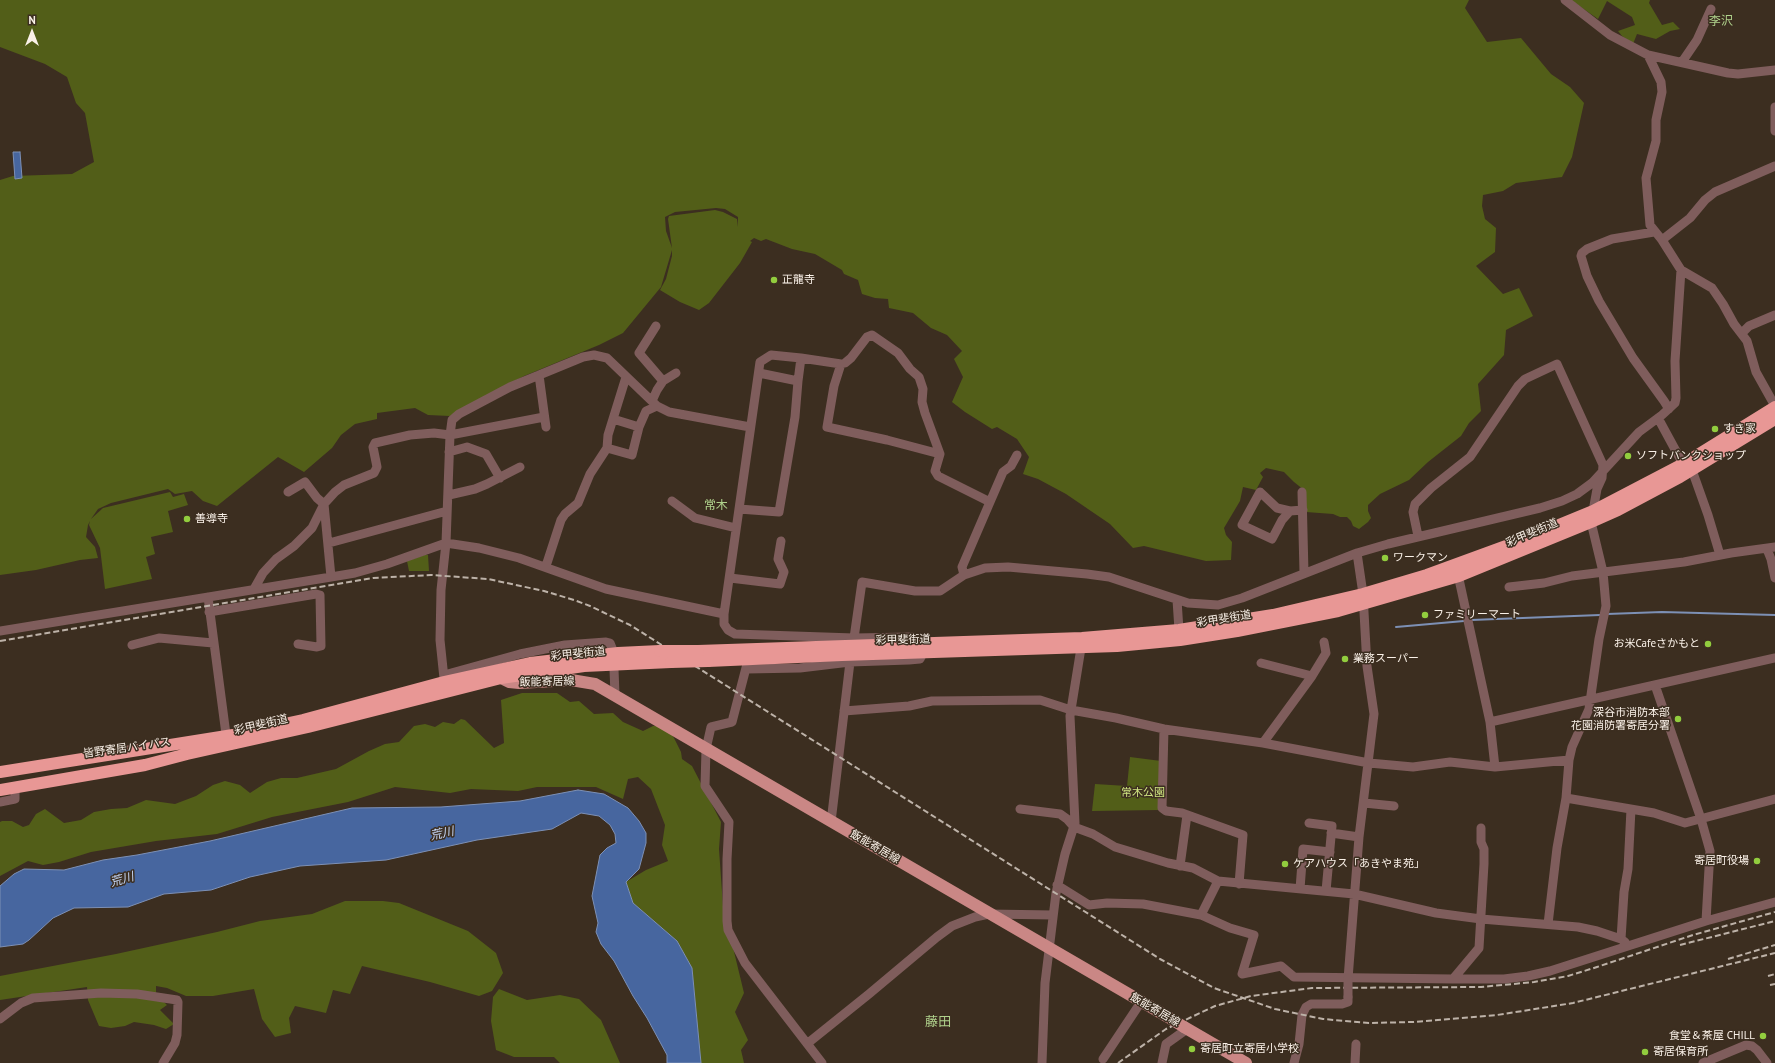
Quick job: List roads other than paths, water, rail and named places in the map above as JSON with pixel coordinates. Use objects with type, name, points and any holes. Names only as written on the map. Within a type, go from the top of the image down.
[{"type":"highway","name":"彩甲斐街道","points":[[1687,467],[1775,407]]},
{"type":"highway","name":"彩甲斐街道","points":[[0,772],[184,749],[308,727],[444,683],[499,674],[568,658],[660,651],[1081,648],[1117,646],[1210,635],[1273,624],[1457,571],[1520,541],[1592,516],[1775,419]]},
{"type":"highway","name":"彩甲斐街道","points":[[499,674],[584,666],[842,655],[1180,630],[1363,599]]},
{"type":"highway","name":"彩甲斐街道","points":[[0,790],[145,765],[184,749]]},
{"type":"highway","name":"皆野寄居バイパス","points":[[0,779],[70,769],[184,749]]},
{"type":"main road","name":"飯能寄居線","points":[[499,674],[509,682],[519,683],[572,680],[596,684],[1246,1063]]},
{"type":"street","points":[[1565,0],[1610,35],[1648,55],[1738,74],[1775,70]]},
{"type":"street","points":[[1682,62],[1697,40],[1711,9]]},
{"type":"street","points":[[1648,55],[1661,82],[1662,92],[1656,120],[1656,142],[1646,178],[1650,225],[1654,232],[1662,240],[1681,270],[1712,288],[1723,304],[1734,324],[1747,341],[1756,372],[1775,407]]},
{"type":"street","points":[[1775,107],[1775,131]]},
{"type":"street","points":[[1662,240],[1690,218],[1714,192],[1775,166]]},
{"type":"street","points":[[1654,232],[1612,239],[1587,249],[1581,256],[1587,276],[1632,358],[1669,410]]},
{"type":"street","points":[[854,638],[862,582],[915,591],[940,591],[964,575],[985,568],[1008,567],[1109,577],[1177,600],[1203,605],[1218,605],[1242,598],[1357,553],[1418,536],[1540,508],[1562,501],[1577,494],[1592,483],[1639,432],[1669,410],[1675,403],[1675,361],[1681,270]]},
{"type":"street","points":[[1742,333],[1749,326],[1775,315]]},
{"type":"street","points":[[656,326],[639,353],[664,381]]},
{"type":"street","points":[[822,1063],[745,962],[728,930],[727,859],[729,822],[705,786],[706,749],[711,727],[732,722],[747,666],[800,668],[850,662],[920,659],[923,648],[919,638],[911,637],[747,639],[728,630],[724,624],[724,614],[760,362],[772,355],[841,364],[851,358],[868,337],[872,335],[898,353],[910,369],[919,377],[923,389],[922,402],[925,413],[940,454],[935,471],[938,476],[990,502]]},
{"type":"street","points":[[612,648],[610,643],[606,642],[565,645],[520,654],[444,683],[440,640],[440,590],[446,543],[450,435],[452,420],[459,414],[510,387],[583,357],[594,355],[607,358],[655,404],[669,412],[750,427]]},
{"type":"street","points":[[739,509],[779,512],[796,417],[801,358]]},
{"type":"street","points":[[841,364],[834,386],[827,427],[887,440],[940,454]]},
{"type":"street","points":[[1418,536],[1413,512],[1414,504],[1431,488],[1470,457],[1518,386],[1525,379],[1557,364],[1604,470],[1592,516],[1603,572],[1606,606],[1599,639],[1589,710],[1572,747],[1569,760],[1566,798],[1557,848],[1548,924]]},
{"type":"street","points":[[607,448],[632,455],[639,427],[646,410],[655,404],[657,390],[664,381],[676,373]]},
{"type":"street","points":[[758,373],[798,381]]},
{"type":"street","points":[[539,375],[546,427]]},
{"type":"street","points":[[546,566],[565,514],[578,503],[590,474],[607,448],[608,435],[626,377]]},
{"type":"street","points":[[254,588],[263,573],[271,564],[303,538],[312,528],[324,504],[335,492],[344,485],[374,472],[377,467],[373,446],[374,443],[410,435],[450,435],[544,417]]},
{"type":"street","points":[[1658,418],[1687,467],[1708,515],[1720,555]]},
{"type":"street","points":[[613,419],[639,427]]},
{"type":"street","points":[[450,452],[460,448],[466,448],[486,454],[500,478]]},
{"type":"street","points":[[964,575],[962,567],[1003,472],[1011,466],[1017,455]]},
{"type":"street","points":[[448,495],[475,489],[520,467]]},
{"type":"street","points":[[288,492],[305,482],[317,498],[324,504],[329,543],[331,577]]},
{"type":"street","points":[[1290,511],[1282,520],[1272,539],[1242,525],[1260,492],[1277,508],[1290,511],[1303,510]]},
{"type":"street","points":[[1302,492],[1304,573]]},
{"type":"street","points":[[672,501],[694,518],[736,528]]},
{"type":"street","points":[[329,543],[447,511]]},
{"type":"street","points":[[730,578],[780,584],[784,572],[778,559],[781,541]]},
{"type":"street","points":[[0,631],[254,588],[355,573],[387,564],[446,543],[479,548],[546,566],[606,589],[724,614]]},
{"type":"street","points":[[1509,587],[1544,583],[1572,576],[1684,562],[1771,548],[1771,559],[1775,578]]},
{"type":"street","points":[[1294,1063],[1299,1044],[1302,1015],[1306,1007],[1311,1004],[1342,1004],[1348,1002],[1348,978],[1359,837],[1374,714],[1367,666],[1363,599],[1357,553]]},
{"type":"street","points":[[1457,571],[1490,722],[1495,767]]},
{"type":"street","points":[[209,612],[316,594],[320,595],[321,646],[317,647],[298,644]]},
{"type":"street","points":[[208,597],[227,741]]},
{"type":"street","points":[[1177,600],[1180,630]]},
{"type":"street","points":[[132,645],[159,638],[213,643]]},
{"type":"street","points":[[1263,744],[1312,676],[1326,653],[1324,642]]},
{"type":"street","points":[[1042,1063],[1045,983],[1057,885],[1064,854],[1075,823],[1072,777],[1071,710],[1081,648]]},
{"type":"street","points":[[1490,722],[1775,658]]},
{"type":"street","points":[[831,822],[850,662]]},
{"type":"street","points":[[1261,664],[1312,676]]},
{"type":"street","points":[[614,669],[615,695]]},
{"type":"street","points":[[1655,685],[1701,819],[1710,851],[1706,921]]},
{"type":"street","points":[[844,711],[909,706],[932,701],[948,700],[1040,700],[1071,710],[1164,729],[1263,744],[1369,763],[1413,767],[1450,762],[1495,767],[1569,760]]},
{"type":"street","points":[[1164,729],[1162,808],[1166,811],[1182,813],[1243,835],[1239,884]]},
{"type":"street","points":[[0,802],[15,799],[15,787]]},
{"type":"street","points":[[1566,798],[1665,816],[1685,823],[1775,799]]},
{"type":"street","points":[[1364,803],[1394,806]]},
{"type":"street","points":[[1020,809],[1060,814],[1068,819],[1074,827],[1093,834],[1116,847],[1180,866],[1193,868],[1218,881],[1354,894],[1436,913],[1585,929],[1621,939],[1631,945]]},
{"type":"street","points":[[1621,939],[1624,892],[1630,854],[1631,809]]},
{"type":"street","points":[[1180,866],[1187,816]]},
{"type":"street","points":[[1309,823],[1332,826],[1326,891]]},
{"type":"street","points":[[1453,979],[1480,948],[1484,864],[1484,849],[1481,842],[1481,828]]},
{"type":"street","points":[[1331,833],[1359,837]]},
{"type":"street","points":[[1300,889],[1303,849],[1330,852]]},
{"type":"street","points":[[1201,915],[1218,881]]},
{"type":"street","points":[[1057,885],[1089,905],[1106,903],[1143,904],[1201,915],[1230,928],[1254,935],[1242,974],[1281,966],[1294,977],[1504,979],[1528,976],[1550,971],[1706,921],[1775,902]]},
{"type":"street","points":[[808,1043],[952,926],[975,917],[989,914],[1053,915]]},
{"type":"street","points":[[0,1019],[21,1002],[33,998],[101,993],[137,994],[177,1000],[177,1036],[163,1063]]},
{"type":"street","points":[[1103,1059],[1141,1002]]},
{"type":"street","points":[[1162,1063],[1166,1044],[1186,1028]]},
{"type":"street","points":[[1355,1063],[1356,1044]]},
{"type":"street","points":[[1703,1063],[1746,1045],[1752,1046],[1757,1050],[1767,1063]]},
{"type":"water","points":[[13,152],[20,152],[22,178],[15,179]]},
{"type":"water","name":"荒川","points":[[578,790],[604,794],[628,808],[639,821],[646,833],[646,843],[639,869],[626,882],[633,903],[677,941],[692,968],[701,1063],[667,1063],[667,1055],[647,1018],[614,961],[601,944],[596,932],[598,923],[592,896],[600,855],[607,848],[616,843],[615,834],[610,825],[599,816],[581,813],[552,829],[477,840],[386,860],[300,866],[250,877],[211,890],[164,894],[128,907],[74,908],[53,918],[23,944],[0,947],[0,886],[14,874],[24,869],[64,870],[103,860],[210,841],[352,808],[441,807],[520,801]]},
{"type":"waterway","points":[[1607,614],[1662,612],[1775,615]]},
{"type":"waterway","points":[[1471,620],[1600,615]]},
{"type":"waterway","points":[[1396,627],[1464,621]]},
{"type":"railway","points":[[0,641],[373,578],[431,575],[488,579],[544,591],[574,600],[630,625],[1160,959],[1214,988],[1275,1009],[1323,1019],[1369,1023],[1413,1022],[1497,1015],[1573,1003],[1775,953]]},
{"type":"railway","points":[[1118,1063],[1166,1029],[1215,1006],[1251,996],[1312,988],[1481,987],[1534,982],[1568,976],[1693,935],[1775,912]]},
{"type":"railway","points":[[1680,945],[1775,921]]},
{"type":"railway","points":[[1728,959],[1775,945]]},
{"type":"railway","points":[[1768,976],[1775,974]]},
{"type":"railway","points":[[1770,985],[1775,984]]},
{"type":"place","name":"正龍寺","points":[[774,280]]},
{"type":"place","name":"すき家","points":[[1715,429]]},
{"type":"place","name":"ソフトバンクショップ","points":[[1628,456]]},
{"type":"place","name":"善導寺","points":[[187,519]]},
{"type":"place","name":"ワークマン","points":[[1385,558]]},
{"type":"place","name":"ファミリーマート","points":[[1425,615]]},
{"type":"place","name":"お米Cafeさかもと","points":[[1708,644]]},
{"type":"place","name":"業務スーパー","points":[[1345,659]]},
{"type":"place","name":"深谷市消防本部 花園消防署寄居分署","points":[[1678,719]]},
{"type":"place","name":"寄居町役場","points":[[1757,861]]},
{"type":"place","name":"ケアハウス「あきやま苑」","points":[[1285,864]]},
{"type":"place","name":"食堂＆茶屋 CHILL","points":[[1763,1036]]},
{"type":"place","name":"寄居町立寄居小学校","points":[[1192,1049]]},
{"type":"place","name":"寄居保育所","points":[[1645,1052]]},
{"type":"district","name":"李沢","points":[[1721,22]]},
{"type":"district","name":"常木","points":[[716,506]]},
{"type":"district","name":"藤田","points":[[938,1022]]},
{"type":"park label","name":"常木公園","points":[[1143,793]]}]
